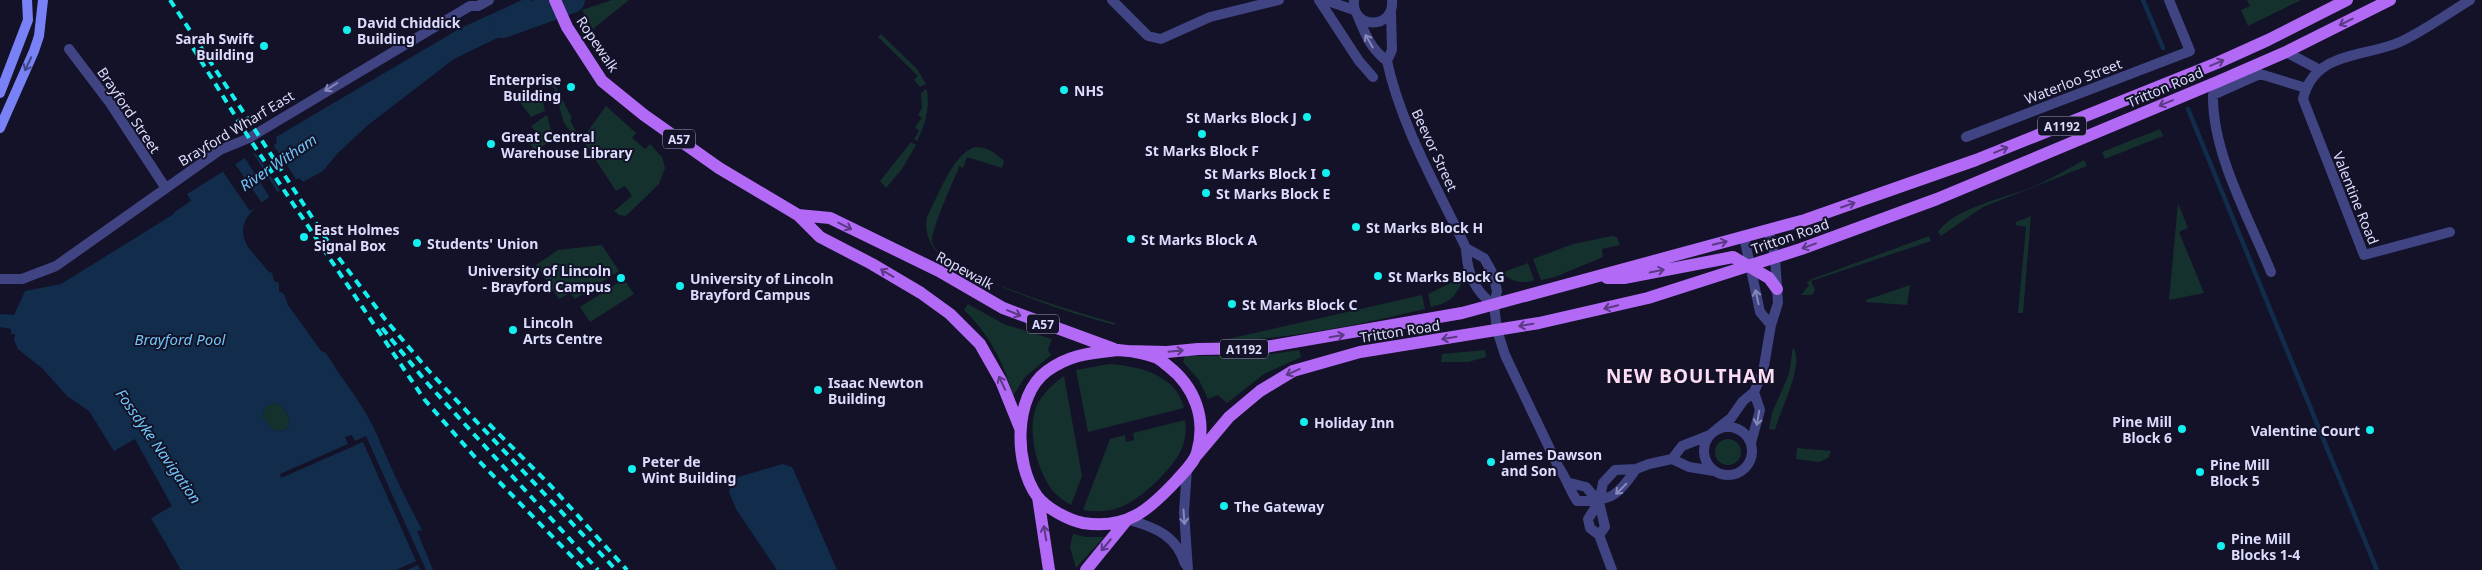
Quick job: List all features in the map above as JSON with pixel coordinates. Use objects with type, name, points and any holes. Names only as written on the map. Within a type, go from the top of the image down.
[{"type":"main road","points":[[0,93],[28,20],[27,0]]},
{"type":"main road","points":[[0,128],[34,51],[39,36],[43,0]]},
{"type":"main road","name":"Ropewalk","points":[[555,0],[567,27],[602,81],[637,109],[712,162],[798,215],[820,237],[872,264],[921,293],[950,314],[980,344],[1001,381],[1020,428]]},
{"type":"main road","name":"Tritton Road","points":[[1123,351],[1167,352],[1198,349],[1260,348],[1377,329],[1494,305],[1814,217],[1994,153],[2217,63],[2268,40],[2347,0]]},
{"type":"main road","name":"Tritton Road","points":[[1197,455],[1229,417],[1260,391],[1293,371],[1360,352],[1497,330],[1648,298],[1750,266],[1774,256],[1801,249],[1937,198],[2286,52],[2390,0]]},
{"type":"main road","name":"Ropewalk","points":[[798,215],[830,218],[939,272],[1003,308],[1123,351]]},
{"type":"main road","points":[[1592,278],[1624,278],[1733,257],[1769,278],[1777,289]]},
{"type":"main road","points":[[1049,570],[1038,497],[1028,478],[1023,459],[1020,428],[1030,390],[1045,372],[1074,356],[1123,351],[1156,358],[1181,376],[1192,393],[1201,418],[1197,455],[1187,469],[1157,500],[1128,520],[1086,570]]},
{"type":"main road","points":[[1038,497],[1060,514],[1082,523],[1128,520]]},
{"type":"street","name":"Brayford Wharf East","points":[[0,279],[22,280],[56,266],[116,226],[165,188],[220,150],[249,138],[470,6],[478,6],[489,0]]},
{"type":"street","points":[[1112,0],[1148,36],[1161,39],[1210,18],[1279,0]]},
{"type":"street","points":[[1319,0],[1359,61],[1373,77]]},
{"type":"street","points":[[1325,0],[1355,9],[1364,21],[1374,23],[1387,18],[1391,13]]},
{"type":"street","name":"Beevor Street","points":[[1392,0],[1392,50],[1387,61],[1390,77],[1410,132],[1466,248],[1467,264],[1480,295],[1494,305]]},
{"type":"street","name":"Waterloo Street","points":[[1966,137],[2190,51],[2169,0]]},
{"type":"street","points":[[2271,272],[2219,146],[2213,114],[2213,95],[2260,74],[2306,88],[2318,69],[2335,60],[2400,42],[2470,0]]},
{"type":"street","points":[[1355,9],[1365,35],[1375,52],[1387,61]]},
{"type":"street","name":"Brayford Street","points":[[70,49],[110,103],[165,188]]},
{"type":"street","points":[[2286,52],[2318,69]]},
{"type":"street","name":"Valentine Road","points":[[2306,88],[2303,99],[2364,255],[2450,232]]},
{"type":"street","points":[[1714,471],[1707,462],[1704,451],[1714,432],[1731,418],[1743,401],[1754,392],[1763,372],[1771,325],[1777,312],[1774,256],[1768,230]]},
{"type":"street","points":[[1744,237],[1760,312],[1771,325]]},
{"type":"street","name":"Beevor Street","points":[[1466,248],[1484,258],[1492,274],[1497,291],[1494,305],[1497,330],[1505,356],[1558,466],[1570,483],[1571,492],[1577,501],[1599,502]]},
{"type":"street","points":[[1612,570],[1599,535],[1590,528],[1588,519],[1599,502],[1603,483],[1615,470],[1636,469],[1672,459],[1689,467],[1731,475],[1741,472],[1751,459],[1751,443],[1760,410],[1754,392]]},
{"type":"street","points":[[1672,459],[1682,446],[1714,432],[1735,428],[1745,433],[1751,443]]},
{"type":"street","points":[[1187,469],[1184,512],[1188,570]]},
{"type":"street","points":[[1599,502],[1618,494],[1636,469]]},
{"type":"street","points":[[1570,483],[1586,487],[1599,502],[1605,527],[1599,535]]},
{"type":"street","points":[[1128,520],[1160,530],[1170,538],[1184,558],[1188,570]]},
{"type":"green space","points":[[612,0],[629,0],[593,29],[582,10]]},
{"type":"green space","points":[[2247,0],[2301,0],[2248,26],[2241,10],[2250,6]]},
{"type":"green space","points":[[881,34],[917,69],[926,84],[920,87],[914,80],[918,76],[878,37]]},
{"type":"green space","points":[[549,74],[572,118],[570,120],[579,137],[576,139],[564,123],[554,88],[542,82]]},
{"type":"green space","points":[[924,90],[927,90],[927,110],[917,141],[914,139],[919,131],[915,127],[922,118],[918,115],[922,108],[921,94]]},
{"type":"green space","points":[[527,94],[543,102],[545,111],[531,117],[519,101]]},
{"type":"green space","points":[[606,106],[636,133],[632,138],[645,149],[650,144],[662,157],[665,168],[659,184],[626,216],[619,215],[614,211],[632,196],[625,186],[616,191],[582,139]]},
{"type":"green space","points":[[547,115],[553,139],[535,152],[528,140],[537,133],[531,126]]},
{"type":"green space","points":[[2160,129],[2163,136],[2105,159],[2102,152]]},
{"type":"green space","points":[[911,142],[916,145],[902,169],[886,188],[880,181]]},
{"type":"green space","points":[[975,147],[988,149],[1004,161],[1002,168],[967,157],[963,168],[959,166],[947,195],[938,218],[932,242],[941,254],[962,268],[953,264],[937,252],[930,240],[926,226],[927,217],[946,177],[967,151]]},
{"type":"green space","points":[[2084,160],[2087,166],[1983,207],[1941,236],[1938,232],[1945,224],[1967,211],[2030,188]]},
{"type":"green space","points":[[2178,203],[2188,228],[2179,232],[2204,293],[2169,300]]},
{"type":"green space","points":[[2031,216],[2023,313],[2018,313],[2026,227],[2016,225],[2016,222]]},
{"type":"green space","points":[[1612,236],[1617,237],[1620,245],[1602,249],[1603,257],[1555,277],[1541,280],[1533,259],[1573,244]]},
{"type":"green space","points":[[1929,236],[1931,241],[1811,281],[1815,290],[1812,295],[1801,295],[1809,285],[1807,282],[1812,279]]},
{"type":"green space","points":[[602,245],[619,271],[575,299],[570,293],[559,299],[536,265],[558,250]]},
{"type":"green space","points":[[1528,263],[1534,280],[1517,281],[1501,273]]},
{"type":"green space","points":[[1465,276],[1453,297],[1444,303],[1431,307],[1428,294]]},
{"type":"green space","points":[[624,279],[634,294],[590,322],[580,307]]},
{"type":"green space","points":[[986,279],[1045,302],[1115,323],[1115,325],[1041,302]]},
{"type":"green space","points":[[1910,285],[1907,305],[1866,302],[1866,300]]},
{"type":"green space","points":[[1422,295],[1425,309],[1399,315],[1294,335],[1215,342]]},
{"type":"green space","points":[[968,304],[1004,324],[1052,339],[1048,350],[1051,355],[1025,377],[1013,396],[1005,372],[988,339],[964,310]]},
{"type":"green space","points":[[1793,347],[1796,355],[1794,376],[1775,430],[1769,429],[1772,413],[1789,374]]},
{"type":"green space","points":[[1299,350],[1301,357],[1264,374],[1227,403],[1218,395],[1208,399],[1199,380],[1183,362],[1185,356],[1257,356]]},
{"type":"green space","points":[[1485,350],[1486,357],[1468,362],[1441,362],[1442,354]]},
{"type":"green space","points":[[1109,364],[1132,367],[1154,374],[1173,387],[1180,396],[1184,408],[1088,432],[1076,370]]},
{"type":"green space","points":[[1064,376],[1082,476],[1071,505],[1056,494],[1047,482],[1038,461],[1033,437],[1034,415],[1037,405],[1049,389]]},
{"type":"green space","points":[[274,403],[281,405],[290,419],[285,430],[275,431],[262,417],[265,407]]},
{"type":"green space","points":[[1185,420],[1185,437],[1181,450],[1168,469],[1152,486],[1135,500],[1118,508],[1101,511],[1083,510],[1110,439],[1125,435],[1126,442],[1134,440],[1133,433]]},
{"type":"green space","points":[[1728,439],[1737,443],[1741,452],[1737,461],[1728,465],[1719,461],[1715,452],[1719,443]]},
{"type":"green space","points":[[1797,448],[1831,451],[1828,458],[1819,462],[1796,459]]},
{"type":"green space","points":[[1073,534],[1086,537],[1104,537],[1076,568],[1070,547]]},
{"type":"water","name":"Brayford Pool","points":[[522,0],[530,0],[541,24],[495,39],[454,59],[368,125],[338,153],[323,171],[303,182],[299,178],[258,206],[249,214],[244,224],[243,235],[248,247],[268,271],[272,273],[274,281],[279,283],[279,291],[284,294],[288,305],[321,351],[326,353],[372,424],[398,483],[422,530],[417,531],[433,570],[181,570],[151,518],[172,506],[135,439],[114,451],[89,411],[67,396],[43,369],[18,349],[14,340],[15,334],[11,334],[11,329],[0,327],[0,314],[14,315],[25,291],[61,284],[174,214],[191,201],[187,194],[253,153],[258,155],[277,143],[276,137],[459,29]],"holes":[[[274,403],[281,405],[290,419],[285,430],[275,431],[262,417],[265,407]]]},
{"type":"water","points":[[783,464],[792,467],[837,570],[777,570],[736,509],[729,492],[731,484],[738,477]]},
{"type":"pier","points":[[272,143],[298,182],[282,193],[254,151],[259,152]]},
{"type":"pier","points":[[253,153],[278,193],[270,198],[245,158]]},
{"type":"pier","points":[[235,164],[262,203],[250,211],[223,172]]},
{"type":"pier","points":[[352,435],[355,441],[366,436],[426,570],[420,570],[418,565],[407,570],[396,570],[416,561],[363,442],[281,478],[280,474],[348,444],[345,437]]},
{"type":"waterway","name":"River Witham","points":[[503,25],[572,0]]},
{"type":"waterway","points":[[2143,0],[2163,48]]},
{"type":"waterway","points":[[2188,109],[2377,570]]},
{"type":"railway","points":[[170,0],[338,257],[385,319],[428,370],[616,570]]},
{"type":"railway","points":[[193,48],[249,138],[424,399],[474,456],[585,570]]},
{"type":"railway","points":[[382,328],[428,384],[598,570]]},
{"type":"railway","points":[[489,424],[551,486],[627,570]]},
{"type":"place","name":"David Chiddick Building","points":[[347,30]]},
{"type":"place","name":"Sarah Swift Building","points":[[264,46]]},
{"type":"place","name":"Enterprise Building","points":[[571,87]]},
{"type":"place","name":"NHS","points":[[1064,90]]},
{"type":"place","name":"St Marks Block J","points":[[1307,117]]},
{"type":"place","name":"St Marks Block F","points":[[1202,134]]},
{"type":"place","name":"Great Central Warehouse Library","points":[[491,144]]},
{"type":"place","name":"St Marks Block I","points":[[1326,173]]},
{"type":"place","name":"St Marks Block E","points":[[1206,193]]},
{"type":"place","name":"St Marks Block H","points":[[1356,227]]},
{"type":"place","name":"East Holmes Signal Box","points":[[304,237]]},
{"type":"place","name":"St Marks Block A","points":[[1131,239]]},
{"type":"place","name":"Students' Union","points":[[417,243]]},
{"type":"place","name":"St Marks Block G","points":[[1378,276]]},
{"type":"place","name":"University of Lincoln - Brayford Campus","points":[[621,278]]},
{"type":"place","name":"University of Lincoln Brayford Campus","points":[[680,286]]},
{"type":"place","name":"St Marks Block C","points":[[1232,304]]},
{"type":"place","name":"Lincoln Arts Centre","points":[[513,330]]},
{"type":"place","name":"Isaac Newton Building","points":[[818,390]]},
{"type":"place","name":"Holiday Inn","points":[[1304,422]]},
{"type":"place","name":"Pine Mill Block 6","points":[[2182,429]]},
{"type":"place","name":"Valentine Court","points":[[2370,430]]},
{"type":"place","name":"James Dawson and Son","points":[[1491,462]]},
{"type":"place","name":"Peter de Wint Building","points":[[632,469]]},
{"type":"place","name":"Pine Mill Block 5","points":[[2200,472]]},
{"type":"place","name":"The Gateway","points":[[1224,506]]},
{"type":"place","name":"Pine Mill Blocks 1-4","points":[[2221,546]]},
{"type":"district","name":"NEW BOULTHAM","points":[[1691,376]]},
{"type":"water label","name":"Fossdyke Navigation","points":[[159,446]]}]
